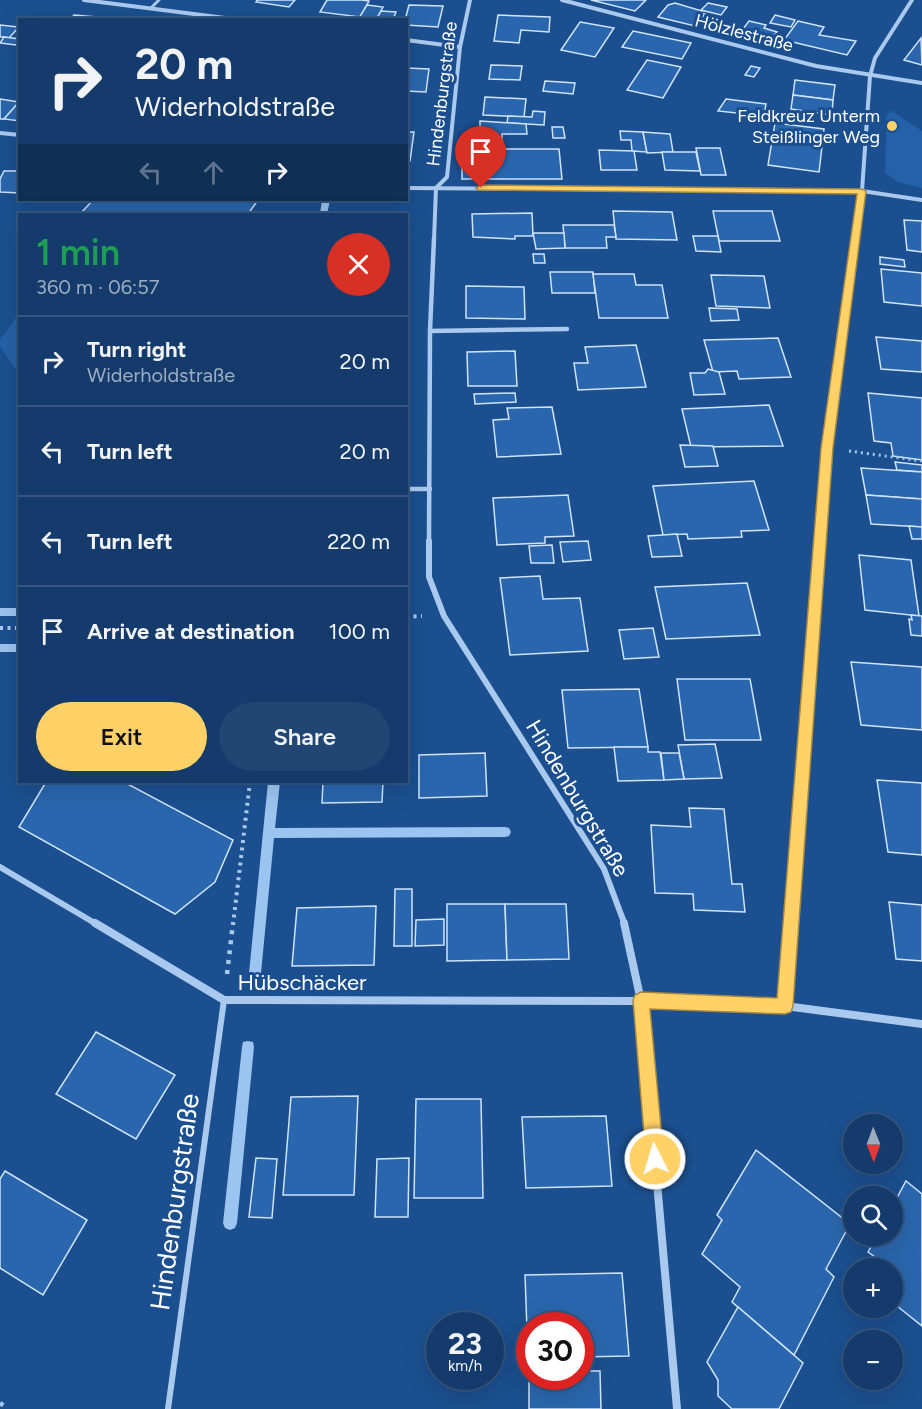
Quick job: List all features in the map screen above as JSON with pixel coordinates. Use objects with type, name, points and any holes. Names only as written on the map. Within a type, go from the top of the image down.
[{"type":"street","points":[[84,0],[226,18]]},
{"type":"street","name":"Hindenburgstraße","points":[[470,0],[460,46],[447,177],[436,188],[430,331],[429,577],[444,616],[604,869],[618,899],[632,948],[641,1000],[677,1409]]},
{"type":"street","name":"Hölzlestraße","points":[[562,0],[816,66],[922,83]]},
{"type":"street","points":[[785,1006],[827,448],[862,191],[870,76],[875,58],[912,0]]},
{"type":"street","points":[[408,40],[460,46]]},
{"type":"street","points":[[0,133],[18,135]]},
{"type":"street","points":[[408,188],[862,191],[922,200]]},
{"type":"street","points":[[430,331],[567,329]]},
{"type":"street","points":[[408,489],[429,489]]},
{"type":"street","name":"Hübschäcker","points":[[0,867],[224,1000],[641,1000],[785,1006],[922,1024]]},
{"type":"lane","points":[[151,8],[159,0]]},
{"type":"lane","name":"Hindenburgstraße","points":[[168,1409],[224,1000]]},
{"type":"path","points":[[827,448],[922,461]]},
{"type":"path","points":[[0,628],[18,628]]},
{"type":"path","points":[[224,1000],[250,783]]},
{"type":"path","points":[[0,1403],[8,1409]]},
{"type":"shaded area","points":[[890,110],[922,131],[922,188],[898,182],[885,173],[887,129],[899,130],[900,127],[885,119]]},
{"type":"shaded area","points":[[18,314],[18,367],[14,368],[0,346],[0,340]]},
{"type":"building","points":[[257,0],[295,0],[289,7],[256,2]]},
{"type":"building","points":[[327,0],[369,1],[360,17],[320,12]]},
{"type":"building","points":[[591,0],[646,0],[635,11]]},
{"type":"building","points":[[675,3],[705,14],[695,26],[658,17],[668,5]]},
{"type":"building","points":[[708,3],[727,7],[721,15],[701,10]]},
{"type":"building","points":[[367,5],[383,7],[377,18],[359,18]]},
{"type":"building","points":[[409,5],[443,6],[438,27],[408,25],[408,18],[406,18]]},
{"type":"building","points":[[381,11],[396,12],[394,17],[398,18],[377,18]]},
{"type":"building","points":[[74,15],[96,17],[95,18],[72,18]]},
{"type":"building","points":[[498,15],[550,17],[549,32],[521,30],[519,43],[494,41]]},
{"type":"building","points":[[775,15],[795,20],[791,27],[770,23]]},
{"type":"building","points":[[749,21],[766,25],[764,28],[777,32],[767,44],[737,37]]},
{"type":"building","points":[[798,21],[824,27],[819,35],[856,41],[847,55],[784,40]]},
{"type":"building","points":[[580,22],[614,28],[595,57],[561,50]]},
{"type":"building","points":[[0,25],[18,27],[9,38],[0,37]]},
{"type":"building","points":[[633,31],[691,43],[682,59],[622,47]]},
{"type":"building","points":[[4,37],[18,39],[16,45],[0,43]]},
{"type":"building","points":[[921,38],[922,65],[904,60]]},
{"type":"building","points":[[647,60],[681,67],[663,98],[627,90]]},
{"type":"building","points":[[491,65],[522,66],[520,80],[489,79]]},
{"type":"building","points":[[751,66],[760,68],[754,77],[745,75]]},
{"type":"building","points":[[408,68],[429,69],[426,92],[408,91]]},
{"type":"building","points":[[795,80],[835,85],[833,100],[793,95]]},
{"type":"building","points":[[545,81],[575,83],[573,94],[543,91]]},
{"type":"building","points":[[793,95],[833,100],[832,115],[791,109]]},
{"type":"building","points":[[485,97],[526,99],[524,117],[483,115]]},
{"type":"building","points":[[0,99],[18,102],[4,119],[0,119]]},
{"type":"building","points":[[726,99],[766,104],[764,116],[718,111]]},
{"type":"building","points":[[18,103],[18,121],[4,119]]},
{"type":"building","points":[[533,111],[545,112],[544,125],[507,123],[508,116],[532,117]]},
{"type":"building","points":[[480,121],[526,124],[527,134],[502,134],[502,146],[480,146]]},
{"type":"building","points":[[775,123],[824,129],[819,172],[768,165]]},
{"type":"building","points":[[552,127],[563,127],[565,138],[553,138]]},
{"type":"building","points":[[620,131],[643,132],[647,152],[632,151],[631,140],[621,140]]},
{"type":"building","points":[[408,132],[414,132],[410,161],[408,161]]},
{"type":"building","points":[[643,132],[670,134],[673,152],[647,153]]},
{"type":"building","points":[[696,148],[720,148],[726,175],[701,175]]},
{"type":"building","points":[[462,149],[559,149],[562,179],[462,179]]},
{"type":"building","points":[[599,150],[634,151],[637,170],[601,170]]},
{"type":"building","points":[[662,152],[696,152],[700,171],[665,170]]},
{"type":"building","points":[[4,171],[18,171],[18,193],[0,192],[0,179]]},
{"type":"building","points":[[92,201],[257,201],[249,213],[81,213]]},
{"type":"building","points":[[613,211],[672,212],[677,240],[616,239]]},
{"type":"building","points":[[713,211],[772,211],[780,241],[719,241]]},
{"type":"building","points":[[532,213],[533,236],[515,236],[515,239],[473,237],[472,214]]},
{"type":"building","points":[[904,220],[922,221],[922,252],[907,250]]},
{"type":"building","points":[[563,225],[614,225],[616,237],[606,237],[607,248],[565,248]]},
{"type":"building","points":[[533,233],[564,233],[565,248],[536,249]]},
{"type":"building","points":[[693,236],[718,236],[721,252],[696,251]]},
{"type":"building","points":[[533,254],[544,254],[545,263],[534,263]]},
{"type":"building","points":[[880,257],[904,260],[905,267],[880,264]]},
{"type":"building","points":[[881,269],[922,273],[922,306],[884,302]]},
{"type":"building","points":[[550,272],[593,272],[595,293],[552,293]]},
{"type":"building","points":[[593,274],[634,274],[636,285],[662,285],[668,318],[599,318]]},
{"type":"building","points":[[711,275],[764,276],[770,308],[716,306]]},
{"type":"building","points":[[466,286],[524,287],[525,319],[466,318]]},
{"type":"building","points":[[709,308],[737,309],[739,320],[711,321]]},
{"type":"building","points":[[876,337],[922,341],[922,372],[881,369]]},
{"type":"building","points":[[778,338],[791,377],[739,379],[737,371],[713,372],[704,340]]},
{"type":"building","points":[[636,345],[646,387],[578,390],[574,363],[588,363],[585,347]]},
{"type":"building","points":[[515,351],[517,386],[468,386],[467,352]]},
{"type":"building","points":[[708,369],[719,372],[725,394],[694,395],[690,373],[705,373]]},
{"type":"building","points":[[515,393],[516,402],[475,404],[474,394]]},
{"type":"building","points":[[868,393],[922,398],[922,460],[893,456],[891,443],[874,441]]},
{"type":"building","points":[[769,405],[783,446],[691,447],[682,409]]},
{"type":"building","points":[[552,407],[561,454],[497,457],[493,420],[509,419],[507,408]]},
{"type":"building","points":[[680,445],[713,446],[718,466],[685,467]]},
{"type":"building","points":[[895,462],[922,465],[922,472],[897,470]]},
{"type":"building","points":[[861,468],[922,472],[922,499],[866,495]]},
{"type":"building","points":[[754,481],[769,530],[741,531],[742,537],[688,539],[687,534],[663,535],[653,486]]},
{"type":"building","points":[[568,495],[574,536],[545,537],[545,543],[497,545],[493,498]]},
{"type":"building","points":[[866,495],[922,499],[922,527],[871,524]]},
{"type":"building","points":[[909,526],[922,527],[922,539],[912,539]]},
{"type":"building","points":[[677,534],[682,556],[652,557],[648,536]]},
{"type":"building","points":[[588,541],[591,560],[563,562],[560,542]]},
{"type":"building","points":[[552,545],[554,563],[531,563],[529,546]]},
{"type":"building","points":[[859,555],[911,560],[919,616],[865,610]]},
{"type":"building","points":[[540,576],[543,599],[580,598],[588,651],[510,655],[500,578]]},
{"type":"building","points":[[747,583],[760,635],[666,639],[655,587]]},
{"type":"building","points":[[911,615],[922,616],[922,636],[911,635],[909,619],[912,620]]},
{"type":"building","points":[[653,628],[659,657],[624,659],[619,630]]},
{"type":"building","points":[[851,662],[922,667],[922,730],[861,725]]},
{"type":"building","points":[[677,679],[750,679],[761,740],[685,740]]},
{"type":"building","points":[[639,689],[648,747],[568,748],[562,690]]},
{"type":"building","points":[[715,744],[722,778],[684,779],[678,745]]},
{"type":"building","points":[[614,747],[648,747],[648,752],[660,752],[664,780],[618,781]]},
{"type":"building","points":[[485,753],[487,796],[419,798],[419,755]]},
{"type":"building","points":[[661,753],[679,753],[684,779],[664,780]]},
{"type":"building","points":[[877,780],[922,783],[922,855],[888,852]]},
{"type":"building","points":[[45,783],[126,783],[233,840],[215,882],[175,914],[19,827]]},
{"type":"building","points":[[323,783],[383,783],[382,802],[322,803]]},
{"type":"building","points":[[689,808],[724,809],[732,884],[742,884],[745,912],[694,910],[693,894],[655,893],[651,825],[691,827]]},
{"type":"building","points":[[395,889],[412,889],[412,946],[394,946]]},
{"type":"building","points":[[889,902],[922,905],[922,961],[896,959]]},
{"type":"building","points":[[447,904],[505,904],[507,960],[447,961]]},
{"type":"building","points":[[505,904],[566,904],[569,959],[507,960]]},
{"type":"building","points":[[376,906],[374,965],[292,966],[297,908]]},
{"type":"building","points":[[444,919],[444,945],[415,946],[416,920]]},
{"type":"building","points":[[96,1032],[175,1075],[136,1139],[56,1094]]},
{"type":"building","points":[[358,1096],[354,1195],[283,1195],[291,1097]]},
{"type":"building","points":[[416,1099],[481,1099],[483,1198],[414,1198]]},
{"type":"building","points":[[606,1116],[612,1186],[526,1188],[522,1117]]},
{"type":"building","points":[[756,1150],[843,1218],[843,1237],[826,1269],[834,1277],[794,1355],[732,1302],[740,1287],[702,1254],[722,1220],[717,1215]]},
{"type":"building","points":[[256,1158],[277,1159],[272,1218],[249,1217]]},
{"type":"building","points":[[409,1158],[408,1217],[375,1217],[377,1159]]},
{"type":"building","points":[[5,1171],[87,1220],[43,1295],[0,1268],[0,1179]]},
{"type":"building","points":[[906,1181],[922,1194],[922,1326],[903,1311],[903,1258],[876,1258],[868,1252],[871,1246],[903,1246],[903,1187]]},
{"type":"building","points":[[622,1273],[629,1356],[594,1357],[594,1312],[526,1312],[525,1275]]},
{"type":"building","points":[[738,1307],[803,1363],[779,1409],[732,1409],[718,1396],[718,1380],[707,1362]]},
{"type":"building","points":[[594,1371],[600,1371],[601,1409],[529,1409],[529,1390],[594,1390]]},
{"type":"waterway","points":[[324,213],[326,201]]},
{"type":"waterway","points":[[0,612],[18,612]]},
{"type":"waterway","points":[[0,648],[18,648]]},
{"type":"waterway","points":[[255,973],[274,783]]},
{"type":"waterway","points":[[269,833],[505,832]]},
{"type":"waterway","points":[[230,1223],[248,1047]]},
{"type":"place","name":"Feldkreuz Unterm Steißlinger Weg","points":[[892,126]]},
{"type":"route","points":[[481,188],[862,191],[827,448],[785,1006],[641,1000],[655,1159]]}]
